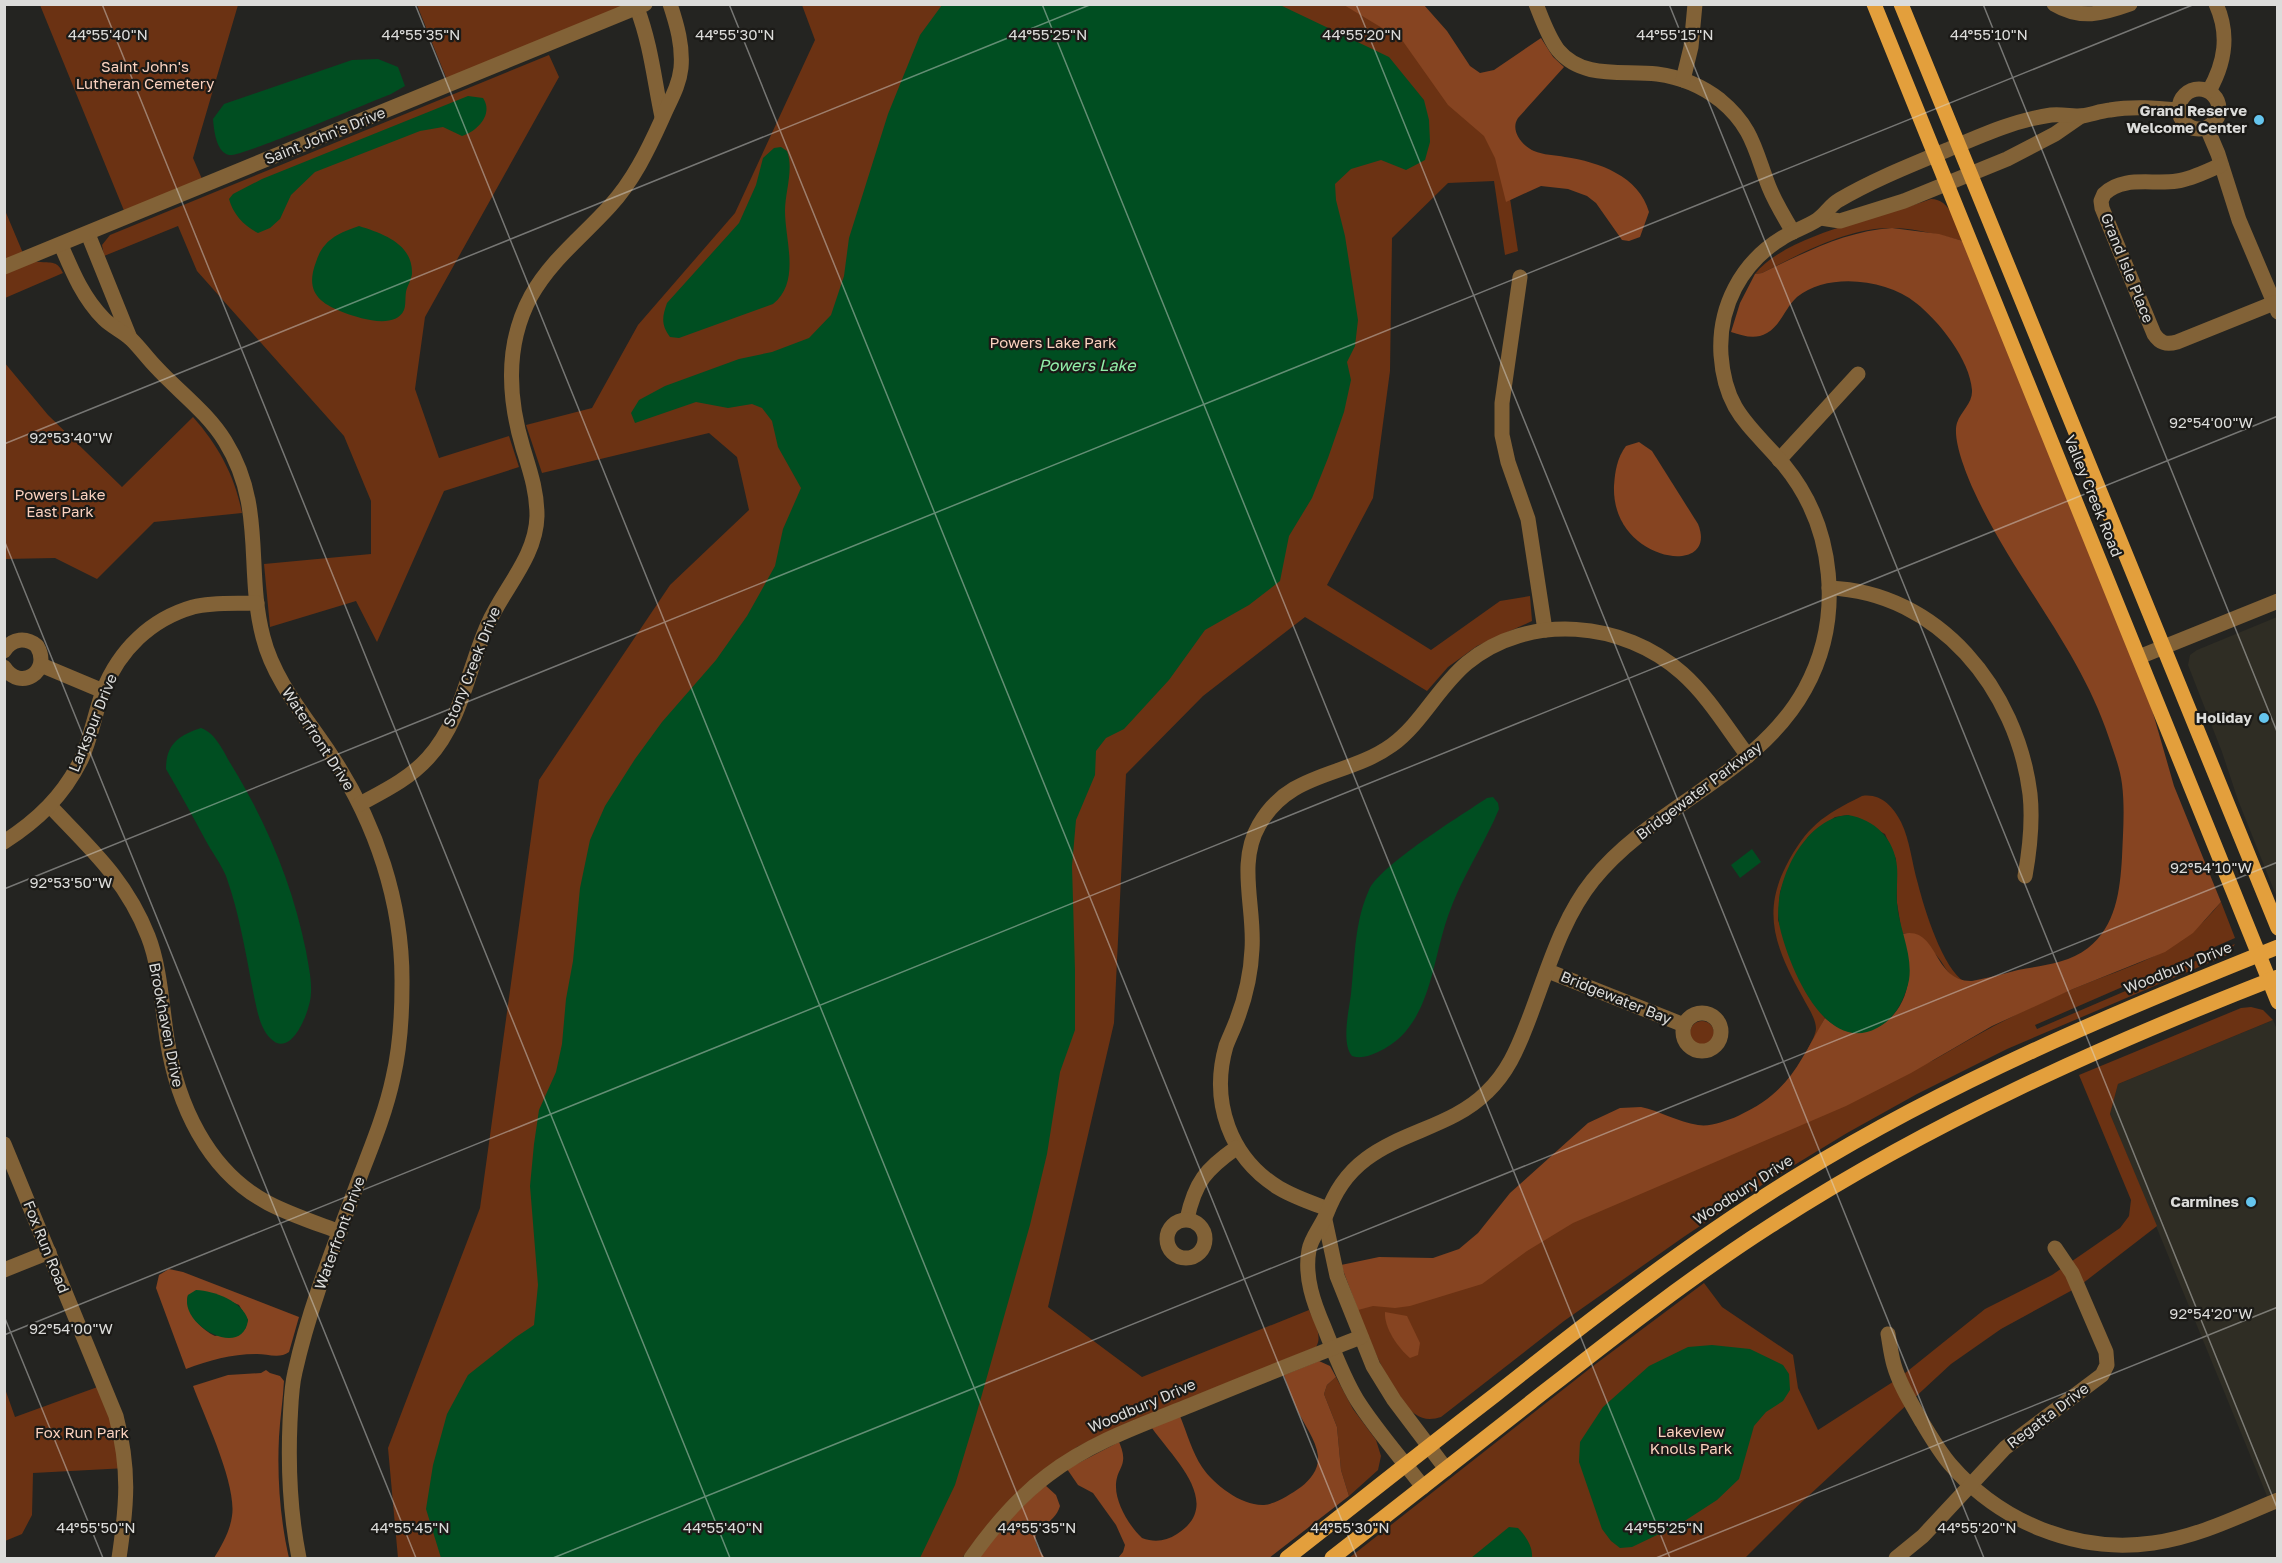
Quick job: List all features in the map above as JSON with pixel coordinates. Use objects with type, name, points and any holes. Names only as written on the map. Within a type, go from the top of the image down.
[{"type":"main road","name":"Valley Creek Road","points":[[1874,4],[2259,955],[2273,979],[2277,1002]]},
{"type":"main road","name":"Valley Creek Road","points":[[1901,4],[2277,928]]},
{"type":"main road","name":"Woodbury Drive","points":[[1287,1558],[1658,1268],[1729,1219],[1825,1159],[1925,1103],[2019,1056],[2277,947]]},
{"type":"main road","points":[[1332,1558],[1660,1302],[1746,1242],[1834,1186],[1942,1125],[2018,1087],[2121,1041],[2273,979]]},
{"type":"street","name":"Stony Creek Drive","points":[[360,804],[409,776],[428,758],[442,740],[454,720],[488,623],[534,539],[537,518],[536,497],[517,427],[510,384],[512,360],[521,318],[541,278],[628,183],[653,140],[678,86],[681,68],[681,45],[670,4]]},
{"type":"street","points":[[1536,4],[1557,48],[1581,67],[1597,72],[1655,74],[1683,80],[1718,98],[1741,122],[1754,142],[1771,192],[1793,232]]},
{"type":"street","points":[[1683,80],[1691,47],[1695,4]]},
{"type":"street","points":[[2054,4],[2065,11],[2090,16],[2104,14],[2130,4]]},
{"type":"street","points":[[2209,91],[2220,71],[2225,46],[2224,26],[2216,4]]},
{"type":"street","points":[[641,6],[662,117]]},
{"type":"street","name":"Saint John's Drive","points":[[4,267],[641,6]]},
{"type":"street","points":[[2195,89],[2209,91],[2214,95],[2220,108],[2216,122],[2199,130],[2188,126],[2183,122],[2179,110],[2180,103],[2188,92],[2195,89]]},
{"type":"street","points":[[2081,116],[2132,107],[2179,110]]},
{"type":"street","name":"Bridgewater Parkway","points":[[1423,1487],[1359,1403],[1332,1348],[1314,1302],[1309,1274],[1310,1244],[1342,1183],[1367,1158],[1385,1147],[1461,1113],[1492,1087],[1513,1058],[1575,906],[1601,870],[1626,847],[1748,756],[1781,724],[1811,678],[1824,639],[1830,588],[1825,550],[1817,522],[1801,489],[1779,460],[1752,432],[1733,402],[1724,377],[1721,342],[1728,306],[1745,272],[1762,252],[1793,232],[1821,218],[1833,203],[1890,174],[2005,127],[2049,116],[2081,116]]},
{"type":"street","name":"Bridgewater Parkway","points":[[1821,218],[1840,221],[1900,203],[2007,159],[2055,134],[2081,116]]},
{"type":"street","points":[[2207,128],[2236,214],[2276,308]]},
{"type":"street","name":"Grand Isle Place","points":[[2221,165],[2176,181],[2140,181],[2119,185],[2104,194],[2102,208],[2158,340],[2164,343],[2177,342],[2276,308]]},
{"type":"street","name":"Waterfront Drive","points":[[88,234],[130,338]]},
{"type":"street","name":"Waterfront Drive","points":[[61,244],[74,277],[104,320],[130,338],[213,424],[237,462],[252,512],[257,603],[262,637],[278,677],[342,771],[360,804],[378,845],[394,906],[400,943],[401,1016],[393,1079],[382,1119],[314,1301],[294,1376],[289,1469],[292,1523],[299,1558]]},
{"type":"street","points":[[1520,277],[1502,403],[1502,435],[1508,462],[1528,519],[1545,630]]},
{"type":"street","points":[[1779,460],[1858,374]]},
{"type":"street","points":[[1830,588],[1874,594],[1914,611],[1955,643],[1986,679],[2010,723],[2026,770],[2031,820],[2025,876]]},
{"type":"street","points":[[2139,657],[2277,601]]},
{"type":"street","name":"Larkspur Drive","points":[[4,842],[28,827],[51,807],[68,783],[81,759],[103,691],[113,670],[142,633],[166,618],[194,607],[257,603]]},
{"type":"street","points":[[1446,1469],[1386,1389],[1361,1337],[1335,1270],[1326,1215],[1262,1176],[1236,1148],[1221,1106],[1221,1068],[1249,975],[1253,926],[1247,862],[1250,846],[1258,826],[1269,809],[1299,784],[1370,759],[1393,744],[1410,729],[1451,678],[1484,650],[1530,633],[1545,630],[1572,629],[1608,634],[1634,642],[1654,653],[1675,667],[1697,688],[1748,756]]},
{"type":"street","points":[[4,651],[12,642],[19,640],[32,642],[40,652],[41,665],[33,675],[22,678],[10,674],[4,667]]},
{"type":"street","points":[[41,665],[103,691]]},
{"type":"street","name":"Brookhaven Drive","points":[[51,807],[110,868],[127,891],[139,914],[150,939],[173,1073],[181,1099],[195,1129],[214,1157],[242,1185],[267,1203],[340,1232]]},
{"type":"street","name":"Bridgewater Bay","points":[[1548,971],[1684,1025]]},
{"type":"street","name":"Fox Run Road","points":[[4,1144],[116,1416],[124,1444],[127,1496],[119,1558]]},
{"type":"street","points":[[1187,1219],[1195,1191],[1203,1177],[1214,1163],[1236,1148]]},
{"type":"street","name":"Regatta Drive","points":[[1896,1558],[1923,1536],[2005,1448],[2102,1375],[2106,1365],[2106,1353],[2072,1273],[2055,1248]]},
{"type":"street","points":[[4,1270],[49,1252]]},
{"type":"street","points":[[1888,1334],[1894,1366],[1906,1395],[1937,1446],[1970,1484],[1995,1504],[2040,1528],[2071,1539],[2116,1546],[2178,1539],[2277,1500]]},
{"type":"street","name":"Woodbury Drive","points":[[970,1558],[1021,1497],[1047,1475],[1081,1453],[1120,1433],[1361,1337]]},
{"type":"shaded area","points":[[1344,5],[1424,5],[1447,31],[1470,66],[1480,73],[1494,70],[1541,38],[1553,57],[1564,67],[1518,118],[1515,127],[1518,137],[1534,151],[1578,159],[1604,167],[1627,180],[1644,200],[1649,212],[1640,237],[1629,241],[1622,240],[1596,203],[1587,196],[1568,189],[1541,186],[1506,202],[1495,158],[1484,136],[1448,105],[1402,40]]},
{"type":"shaded area","points":[[1892,228],[1939,234],[1963,241],[2151,706],[2174,786],[2221,902],[2193,933],[2165,952],[2073,989],[1992,1026],[1911,1073],[1846,1106],[1573,1223],[1527,1251],[1482,1284],[1410,1306],[1395,1308],[1373,1306],[1358,1310],[1341,1265],[1379,1257],[1433,1258],[1459,1249],[1478,1233],[1510,1193],[1588,1123],[1620,1108],[1641,1107],[1698,1125],[1723,1122],[1756,1107],[1781,1087],[1799,1063],[1825,1018],[1838,1027],[1852,1031],[1866,1031],[1878,1027],[1889,1019],[1905,995],[1908,962],[1902,934],[1914,933],[1923,938],[1949,973],[1959,979],[1972,981],[2072,957],[2088,948],[2111,919],[2120,882],[2124,820],[2122,784],[2118,766],[2096,705],[2081,673],[2006,552],[1967,474],[1960,456],[1956,430],[1957,423],[1971,399],[1972,390],[1966,366],[1952,342],[1925,311],[1904,295],[1889,288],[1857,282],[1824,284],[1810,289],[1797,297],[1776,326],[1763,335],[1749,337],[1731,332],[1740,303],[1755,274],[1841,238]]},
{"type":"shaded area","points":[[1639,442],[1652,451],[1698,524],[1701,541],[1694,552],[1680,556],[1663,554],[1645,546],[1629,532],[1618,512],[1614,486],[1620,455],[1626,446]]},
{"type":"shaded area","points":[[2277,617],[2277,898],[2188,665],[2190,655],[2197,650]]},
{"type":"shaded area","points":[[2273,1020],[2278,1032],[2277,1492],[2267,1496],[2110,1114],[2118,1084]]},
{"type":"shaded area","points":[[169,1269],[183,1272],[299,1317],[289,1352],[278,1356],[247,1354],[229,1356],[186,1369],[156,1288],[159,1275]],"holes":[[[211,1293],[239,1305],[248,1320],[245,1329],[215,1336],[195,1319],[187,1301],[188,1295]]]},
{"type":"shaded area","points":[[1385,1312],[1407,1316],[1420,1343],[1418,1355],[1410,1358],[1401,1349],[1389,1331]]},
{"type":"shaded area","points":[[1319,1361],[1330,1366],[1336,1377],[1327,1385],[1324,1394],[1337,1427],[1341,1470],[1349,1496],[1269,1558],[1118,1558],[1125,1545],[1116,1525],[1093,1493],[1078,1485],[1067,1469],[1119,1442],[1123,1462],[1116,1487],[1118,1501],[1124,1515],[1142,1538],[1165,1540],[1177,1534],[1191,1522],[1196,1509],[1195,1495],[1190,1481],[1152,1428],[1180,1416],[1198,1461],[1214,1481],[1229,1493],[1247,1502],[1264,1505],[1278,1501],[1308,1481],[1318,1461],[1315,1444],[1297,1409],[1284,1375]]},
{"type":"shaded area","points":[[266,1370],[280,1376],[284,1381],[278,1467],[281,1513],[289,1558],[214,1558],[229,1527],[232,1503],[230,1487],[219,1451],[193,1386],[228,1375],[261,1373]]},
{"type":"shaded area","points":[[1045,1485],[1056,1495],[1060,1506],[1051,1520],[1036,1534],[1038,1547],[1045,1558],[978,1558],[1008,1520]]},
{"type":"green space","name":"Saint John's Lutheran Cemetery","points":[[40,5],[238,5],[193,158],[205,186],[127,218]]},
{"type":"green space","points":[[417,5],[645,5],[449,85]]},
{"type":"green space","name":"Powers Lake","points":[[802,5],[1402,5],[1470,89],[1542,41],[1563,67],[1500,133],[1518,251],[1505,255],[1494,181],[1448,183],[1392,238],[1390,371],[1373,498],[1327,585],[1431,650],[1500,601],[1530,596],[1532,621],[1477,646],[1448,667],[1427,691],[1305,617],[1203,696],[1126,774],[1114,1023],[1048,1307],[1142,1377],[1309,1310],[1319,1338],[1316,1347],[1118,1427],[1077,1447],[974,1542],[962,1558],[398,1558],[388,1448],[480,1208],[539,780],[670,585],[749,510],[737,457],[709,433],[542,473],[526,425],[592,408],[638,325],[735,213],[815,40]]},
{"type":"green space","points":[[549,55],[559,77],[425,317],[415,389],[439,458],[509,436],[519,467],[444,491],[377,642],[356,601],[270,627],[264,564],[371,554],[371,501],[344,436],[197,271],[178,226],[104,256],[102,245],[110,235]]},
{"type":"green space","points":[[1931,199],[1938,200],[1948,208],[1963,241],[1912,230],[1877,229],[1826,243],[1762,273],[1755,274],[1769,260],[1812,237]]},
{"type":"green space","points":[[4,208],[25,258],[37,262],[54,263],[63,273],[5,298]]},
{"type":"green space","name":"Powers Lake East Park","points":[[4,362],[48,415],[122,487],[193,417],[218,450],[235,486],[242,513],[154,522],[97,579],[55,558],[5,559]]},
{"type":"green space","points":[[1862,796],[1875,797],[1885,802],[1901,822],[1909,844],[1921,895],[1936,938],[1949,965],[1965,982],[1950,974],[1928,947],[1906,933],[1902,934],[1897,903],[1896,859],[1885,834],[1848,815],[1835,817],[1808,837],[1780,892],[1778,920],[1799,978],[1809,997],[1825,1018],[1807,1051],[1815,1035],[1816,1025],[1779,948],[1773,917],[1774,901],[1786,866],[1801,841],[1826,816]]},
{"type":"green space","points":[[2221,902],[2235,938],[2035,1025],[2037,1029],[2235,944],[2227,955],[2007,1049],[1917,1094],[1847,1133],[1765,1183],[1685,1236],[1564,1321],[1441,1417],[1428,1419],[1415,1414],[1406,1406],[1389,1381],[1357,1309],[1934,1060],[2019,1013],[2135,965],[2171,947],[2205,920]]},
{"type":"green space","name":"Lakeview Knolls Park","points":[[2251,1007],[2263,1010],[2273,1020],[2118,1084],[2110,1114],[2157,1226],[2078,1287],[2001,1329],[1951,1364],[1791,1512],[1745,1558],[1349,1558],[1593,1366],[1704,1283],[1722,1307],[1793,1355],[1798,1388],[1818,1430],[1899,1378],[1985,1309],[2052,1275],[2120,1228],[2129,1216],[2131,1200],[2079,1075],[2241,1008]]},
{"type":"green space","points":[[1702,1021],[1710,1025],[1714,1033],[1710,1041],[1702,1045],[1694,1041],[1690,1033],[1694,1025]]},
{"type":"green space","points":[[1336,1377],[1353,1409],[1376,1440],[1381,1456],[1378,1470],[1349,1496],[1341,1470],[1337,1427],[1324,1394],[1327,1385]]},
{"type":"green space","name":"Fox Run Park","points":[[103,1385],[127,1468],[33,1473],[32,1515],[22,1534],[5,1541],[4,1386],[15,1417]]},
{"type":"water","name":"Powers Lake","points":[[942,5],[1280,5],[1389,57],[1424,100],[1429,120],[1430,142],[1425,160],[1406,170],[1381,160],[1351,169],[1335,184],[1358,320],[1355,346],[1347,362],[1351,380],[1344,412],[1312,498],[1289,536],[1280,581],[1249,605],[1205,630],[1169,680],[1124,729],[1106,738],[1096,751],[1095,775],[1076,820],[1072,866],[1075,1030],[1060,1072],[1047,1154],[1030,1225],[975,1419],[955,1485],[920,1558],[441,1558],[426,1509],[433,1465],[447,1414],[468,1375],[534,1325],[538,1285],[530,1186],[534,1144],[539,1110],[556,1072],[562,1044],[580,888],[590,840],[605,806],[635,759],[662,722],[716,660],[747,616],[775,566],[783,529],[801,488],[778,447],[772,421],[762,408],[752,404],[728,408],[696,402],[635,423],[631,413],[639,400],[665,386],[739,359],[772,352],[809,338],[831,315],[844,276],[849,238],[888,114],[920,35]]},
{"type":"water","points":[[378,59],[398,67],[405,86],[333,118],[238,154],[229,155],[218,145],[213,119],[224,104],[352,60]]},
{"type":"water","points":[[468,96],[483,98],[486,110],[482,121],[468,134],[462,136],[443,127],[420,131],[315,172],[291,195],[280,219],[270,228],[258,233],[248,227],[233,210],[229,199],[233,194],[262,179]]},
{"type":"water","points":[[781,147],[787,151],[790,165],[785,211],[790,260],[787,284],[782,295],[773,304],[679,338],[670,337],[663,321],[667,303],[739,223],[756,185],[763,158],[774,148]]},
{"type":"water","points":[[359,226],[387,237],[408,255],[412,274],[406,292],[405,306],[399,316],[393,320],[376,321],[345,313],[321,300],[313,288],[313,272],[323,248],[332,238]]},
{"type":"water","points":[[201,728],[211,734],[219,744],[245,788],[277,855],[301,927],[310,972],[310,999],[300,1028],[290,1041],[284,1044],[277,1043],[270,1038],[259,1018],[239,921],[226,876],[166,769],[168,753],[175,742],[180,737]]},
{"type":"water","points":[[1493,797],[1499,809],[1453,902],[1427,993],[1419,1011],[1396,1041],[1371,1055],[1352,1056],[1346,1035],[1354,954],[1360,915],[1369,890],[1389,867],[1405,854],[1487,798]]},
{"type":"water","points":[[1848,815],[1866,821],[1882,832],[1892,848],[1897,867],[1898,913],[1910,970],[1905,994],[1894,1014],[1877,1028],[1858,1033],[1841,1030],[1826,1019],[1812,1003],[1792,964],[1780,928],[1778,912],[1785,875],[1804,842],[1817,828],[1832,819]]},
{"type":"water","points":[[1752,849],[1761,862],[1740,878],[1731,865]]},
{"type":"water","points":[[196,1290],[211,1292],[227,1298],[240,1307],[248,1320],[244,1332],[235,1337],[224,1338],[201,1327],[192,1317],[188,1306],[188,1295]]},
{"type":"water","points":[[1712,1345],[1750,1349],[1783,1365],[1789,1374],[1790,1390],[1783,1401],[1766,1412],[1754,1426],[1739,1479],[1717,1500],[1680,1524],[1632,1547],[1620,1548],[1602,1529],[1579,1462],[1580,1442],[1603,1407],[1649,1366],[1688,1347]]},
{"type":"water","points":[[1509,1527],[1518,1528],[1524,1535],[1530,1546],[1532,1558],[1471,1558]]},
{"type":"place","name":"Grand Reserve Welcome Center","points":[[2259,120]]},
{"type":"place","name":"Holiday","points":[[2264,718]]},
{"type":"place","name":"Carmines","points":[[2251,1202]]},
{"type":"park label","name":"Powers Lake Park","points":[[1053,343]]}]
